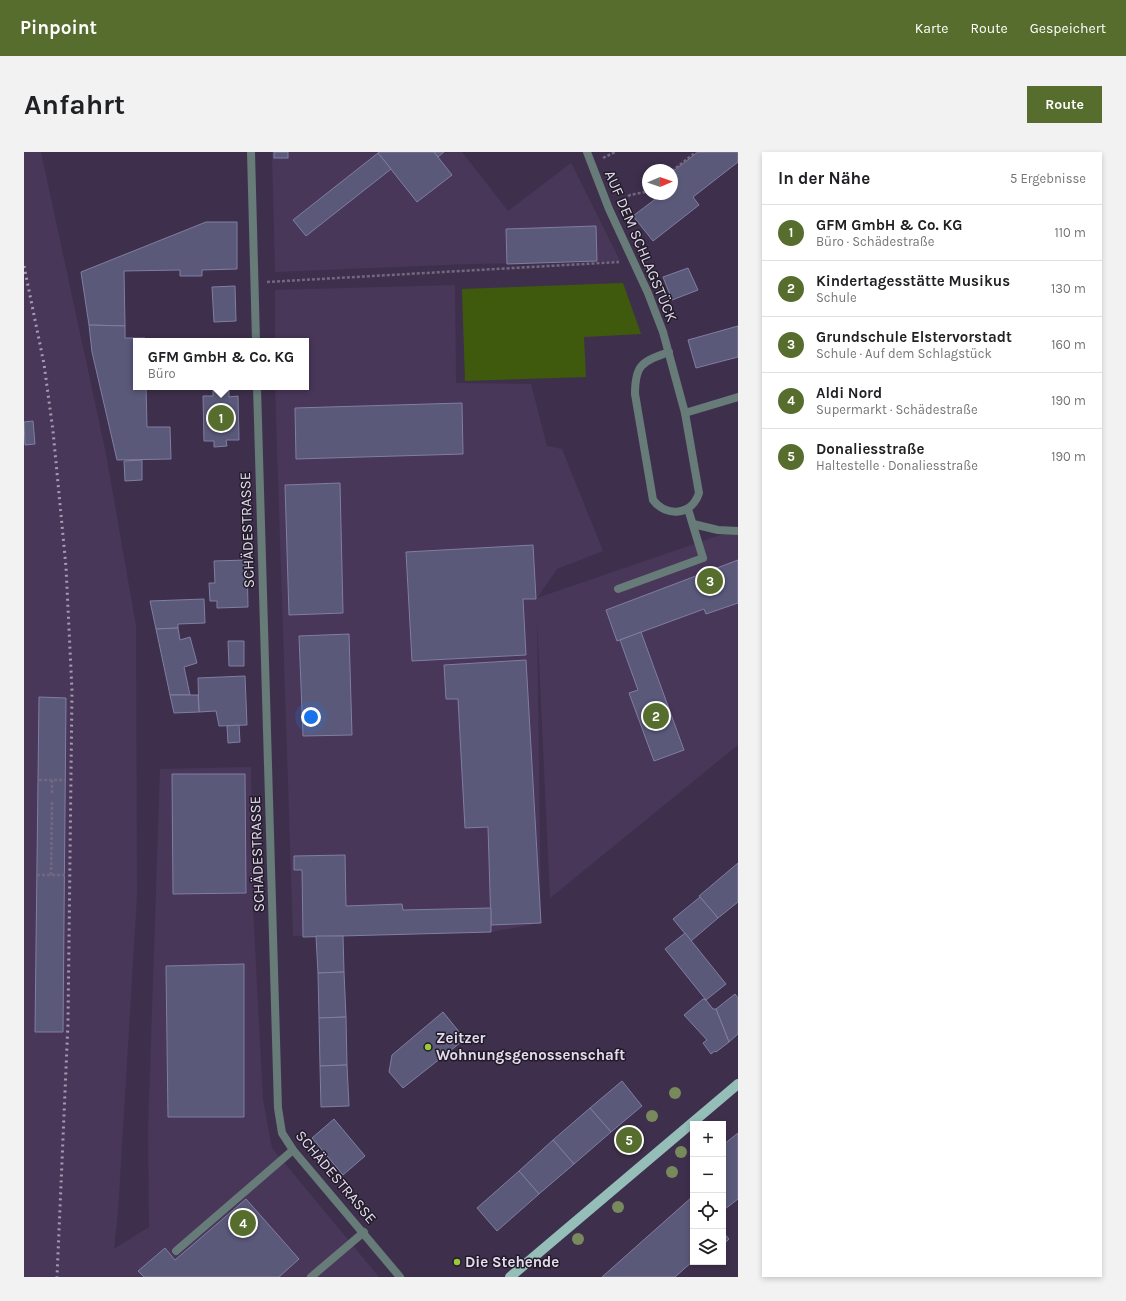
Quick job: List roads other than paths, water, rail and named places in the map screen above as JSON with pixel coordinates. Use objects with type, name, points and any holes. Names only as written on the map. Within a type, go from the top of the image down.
[{"type":"main road","points":[[510,1277],[738,1084]]},
{"type":"street","points":[[250,152],[256,338]]},
{"type":"street","name":"AUF DEM SCHLAGSTÜCK","points":[[587,152],[609,209],[634,261],[655,311],[669,352],[685,414],[699,493],[697,499],[688,509]]},
{"type":"street","points":[[618,589],[703,558],[688,509],[669,512],[662,509],[653,500],[634,394],[635,376],[643,364],[669,352]]},
{"type":"street","name":"SCHÄDESTRASSE","points":[[257,390],[278,1108],[282,1133],[293,1150],[364,1232],[400,1277]]},
{"type":"street","points":[[685,414],[738,397]]},
{"type":"street","points":[[693,524],[718,530],[738,531]]},
{"type":"street","points":[[176,1251],[293,1150]]},
{"type":"street","points":[[311,1277],[364,1232]]},
{"type":"railway","points":[[24,266],[44,364],[53,431],[66,567],[72,691],[68,1023],[57,1277]]},
{"type":"place","name":"GFM GmbH & Co. KG","points":[[221,418]]},
{"type":"place","name":"Grundschule Elstervorstadt","points":[[710,581]]},
{"type":"place","name":"Kindertagesstätte Musikus","points":[[656,716]]},
{"type":"place","name":"Zeitzer Wohnungsgenossenschaft","points":[[428,1047]]},
{"type":"place","name":"Donaliesstraße","points":[[629,1140]]},
{"type":"place","name":"Aldi Nord","points":[[243,1223]]},
{"type":"place","name":"Die Stehende","points":[[457,1262]]}]
